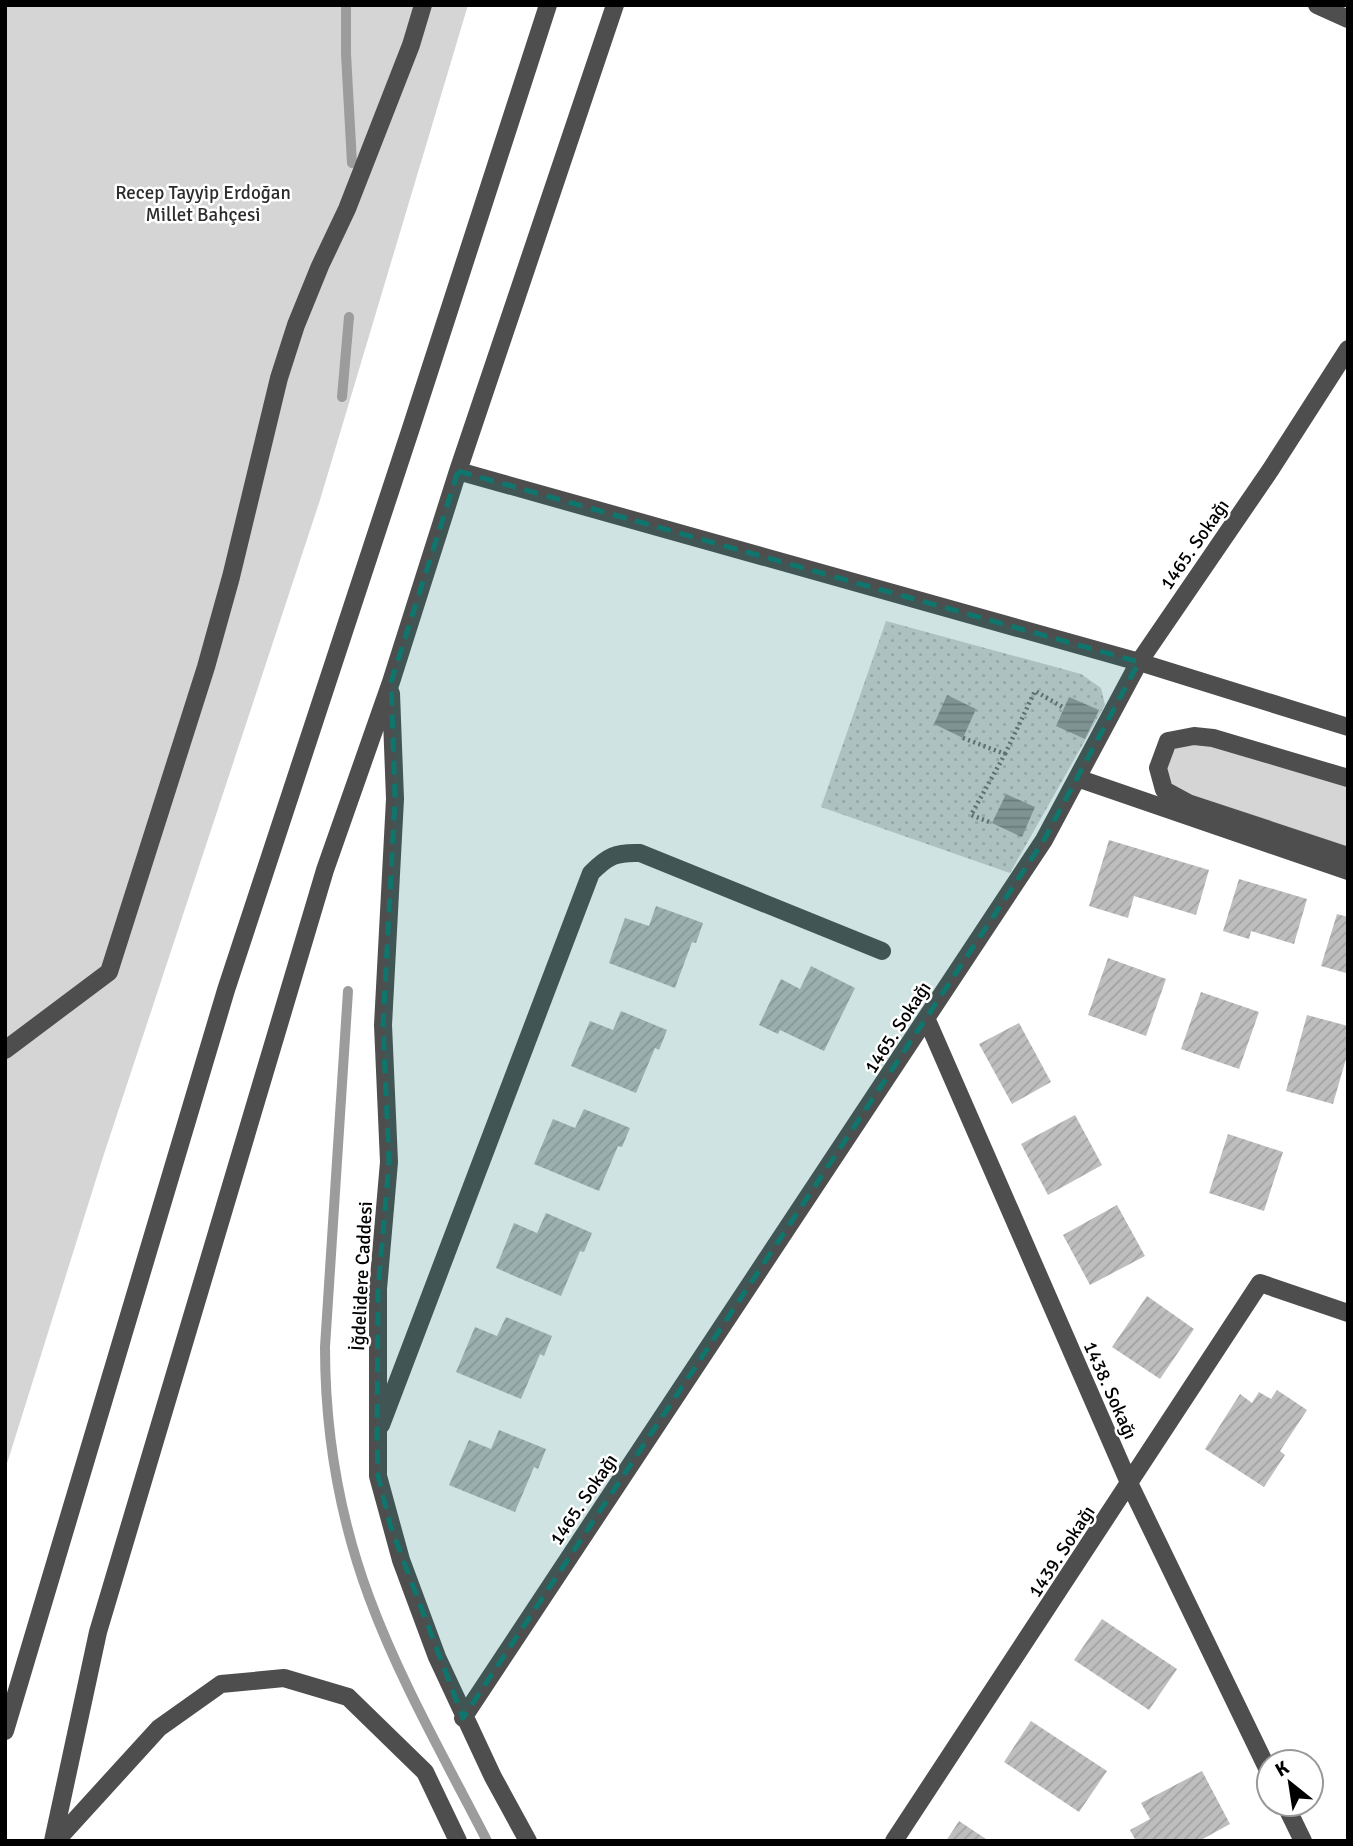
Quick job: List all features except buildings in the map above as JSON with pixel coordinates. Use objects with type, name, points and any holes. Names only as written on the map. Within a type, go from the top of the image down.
[{"type":"street","points":[[5,1050],[109,972],[210,654],[279,379],[296,325],[347,209],[406,58],[423,5]]},
{"type":"street","points":[[5,1731],[226,990],[548,5]]},
{"type":"street","points":[[55,1841],[98,1632],[325,870],[391,682],[458,471],[615,5]]},
{"type":"street","points":[[1317,5],[1348,19]]},
{"type":"street","name":"1465. Sokağı","points":[[463,1718],[1044,840],[1139,662],[1271,469],[1348,349]]},
{"type":"street","points":[[458,471],[1139,662],[1348,727]]},
{"type":"street","name":"İğdelidere Caddesi","points":[[391,682],[395,799],[383,1025],[389,1161],[378,1289],[378,1476],[391,1528],[437,1657],[463,1718],[528,1841]]},
{"type":"street","points":[[1348,778],[1213,738],[1194,736],[1168,741],[1158,768],[1164,790],[1188,803],[1348,856]]},
{"type":"street","points":[[1077,778],[1348,871]]},
{"type":"street","points":[[377,1434],[591,873],[602,861],[621,852],[640,853],[882,951]]},
{"type":"street","name":"1438. Sokağı","points":[[927,1020],[1130,1485],[1257,1748]]},
{"type":"street","name":"1439. Sokağı","points":[[894,1841],[1260,1283],[1348,1313]]},
{"type":"street","points":[[55,1841],[159,1728],[220,1684],[284,1678],[348,1698],[425,1772],[458,1841]]},
{"type":"street","points":[[1292,1818],[1303,1841]]},
{"type":"path","points":[[992,823],[971,814],[1035,691],[1064,708]]},
{"type":"path","points":[[963,738],[1004,754]]},
{"type":"highlighted area","points":[[458,471],[1139,662],[1044,840],[463,1718],[391,1528],[378,1476],[377,1435],[378,1289],[389,1162],[383,1025],[395,799],[391,682]]},
{"type":"green space","name":"Recep Tayyip Erdoğan Millet Bahçesi","points":[[5,5],[468,5],[320,500],[103,1157],[5,1470]]},
{"type":"green space","points":[[886,621],[1081,674],[1101,688],[1105,705],[1010,873],[821,807]]},
{"type":"green space","points":[[1194,736],[1348,778],[1348,856],[1164,790],[1168,741]]},
{"type":"shaded area","points":[[947,695],[976,709],[963,738],[934,724]]},
{"type":"shaded area","points":[[1069,697],[1099,710],[1085,739],[1056,726]]},
{"type":"shaded area","points":[[1006,794],[1035,807],[1022,837],[992,823]]},
{"type":"waterway","points":[[346,5],[352,163]]},
{"type":"waterway","points":[[342,397],[349,317]]},
{"type":"waterway","points":[[348,991],[325,1347],[328,1411],[336,1474],[358,1567],[381,1628],[424,1720],[487,1841]]}]
